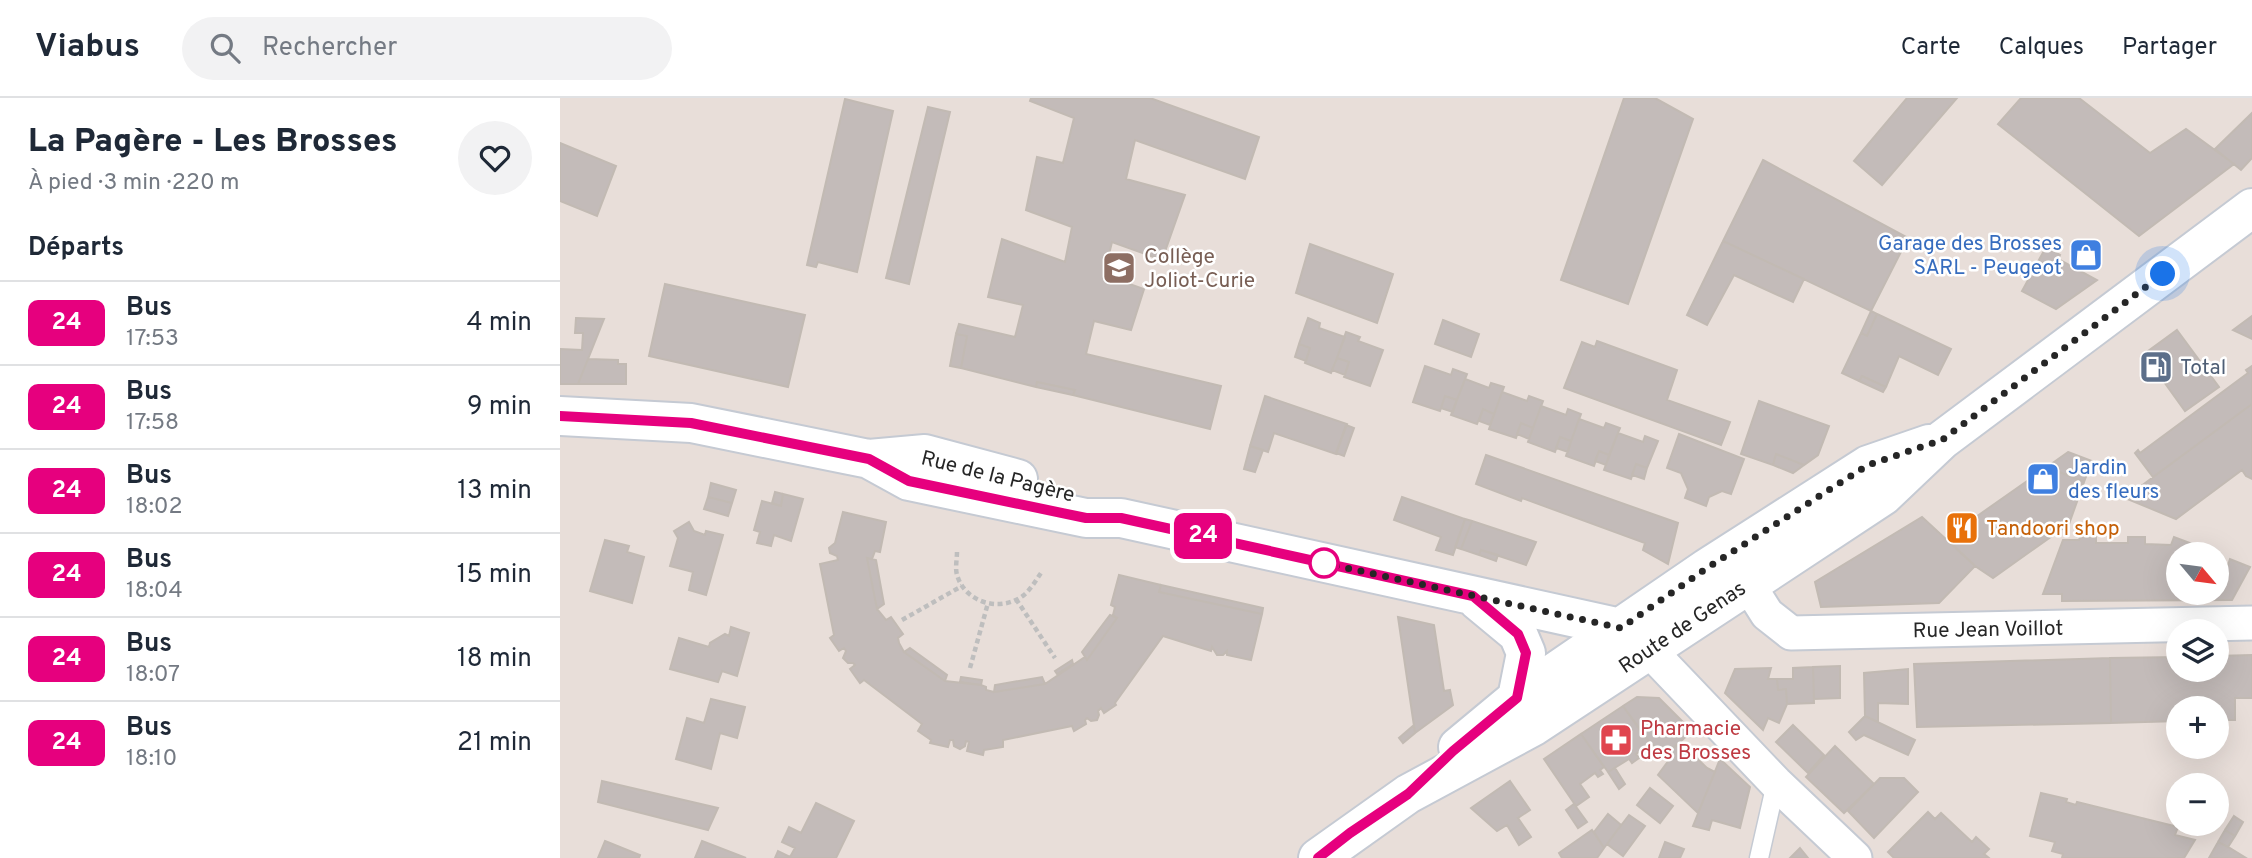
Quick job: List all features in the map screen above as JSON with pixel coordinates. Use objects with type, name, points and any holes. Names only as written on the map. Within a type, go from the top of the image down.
[{"type":"main road","name":"Route de Genas","points":[[1318,858],[1408,794],[1534,726],[1635,639],[1738,569],[1868,465],[1942,440],[2252,208]]},
{"type":"main road","name":"Rue de la Pagère","points":[[560,416],[691,423],[869,459],[925,454],[1089,498],[1121,518],[1473,596],[1635,639]]},
{"type":"main road","name":"Rue de la Pagère","points":[[1473,596],[1518,634],[1526,653],[1517,698]]},
{"type":"main road","name":"Route de Genas","points":[[1408,794],[1453,751],[1517,698],[1635,639]]},
{"type":"street","name":"Rue Jean Voillot","points":[[1738,569],[1767,614],[1791,634],[2252,623]]},
{"type":"street","points":[[1635,639],[1776,783],[1855,858]]},
{"type":"lane","points":[[1759,858],[1776,783]]},
{"type":"path","points":[[957,552],[956,572],[965,592],[988,603],[1002,606],[1024,595],[1041,573]]},
{"type":"path","points":[[902,620],[962,586]]},
{"type":"path","points":[[1016,599],[1055,657]]},
{"type":"path","points":[[970,668],[988,603]]},
{"type":"building","points":[[1031,98],[1150,98],[1259,137],[1245,179],[1135,140],[1126,179],[1185,195],[1162,260],[1112,242],[1104,275],[1144,289],[1131,330],[1094,321],[1086,354],[1221,386],[1210,429],[1073,395],[1075,390],[1037,382],[1036,387],[961,368],[967,336],[956,334],[959,324],[1015,337],[1023,305],[988,297],[1002,239],[1065,262],[1072,227],[1026,210],[1037,157],[1063,163],[1074,118],[1030,101]]},
{"type":"building","points":[[1624,98],[1655,98],[1693,119],[1628,304],[1561,280]]},
{"type":"building","points":[[1907,98],[1957,98],[1882,185],[1854,161]]},
{"type":"building","points":[[2021,98],[2079,98],[2150,153],[2186,129],[2234,164],[2139,236],[1998,124]]},
{"type":"building","points":[[845,99],[893,111],[857,272],[818,262],[816,267],[807,265]]},
{"type":"building","points":[[928,107],[950,112],[909,284],[886,278]]},
{"type":"building","points":[[2252,113],[2252,158],[2241,170],[2215,149]]},
{"type":"building","points":[[560,143],[616,166],[597,216],[560,201]]},
{"type":"building","points":[[1763,160],[1908,238],[1871,311],[1723,241]]},
{"type":"building","points":[[1723,241],[1804,279],[1793,302],[1734,275],[1707,325],[1687,315]]},
{"type":"building","points":[[1310,244],[1393,274],[1377,323],[1296,293]]},
{"type":"building","points":[[2046,247],[2060,255],[2058,259],[2097,280],[2056,309],[2022,291]]},
{"type":"building","points":[[665,284],[805,315],[788,387],[649,356]]},
{"type":"building","points":[[1871,311],[1877,314],[1867,336],[1861,333]]},
{"type":"building","points":[[1877,314],[1951,349],[1938,375],[1899,356],[1886,387],[1862,376],[1859,381],[1842,373],[1861,333],[1867,336]]},
{"type":"building","points":[[2252,316],[2252,339],[2233,330]]},
{"type":"building","points":[[576,318],[604,319],[578,384],[560,384],[560,349],[582,350],[583,333],[575,333]]},
{"type":"building","points":[[1308,318],[1320,323],[1319,328],[1345,337],[1331,373],[1305,363],[1310,348],[1299,344]]},
{"type":"building","points":[[1443,320],[1479,334],[1471,357],[1435,344]]},
{"type":"building","points":[[2177,330],[2219,387],[2185,411],[2144,354]]},
{"type":"building","points":[[1346,332],[1360,337],[1358,341],[1383,350],[1370,386],[1344,377],[1349,362],[1337,358]]},
{"type":"building","points":[[956,334],[967,336],[961,368],[950,366]]},
{"type":"building","points":[[1597,341],[1677,370],[1667,400],[1730,422],[1721,445],[1564,388],[1582,342],[1595,347]]},
{"type":"building","points":[[1299,344],[1310,348],[1306,361],[1295,357]]},
{"type":"building","points":[[1337,358],[1349,362],[1345,375],[1332,370]]},
{"type":"building","points":[[588,359],[618,360],[618,364],[626,364],[626,384],[578,384]]},
{"type":"building","points":[[1425,366],[1451,375],[1453,369],[1467,374],[1457,400],[1445,396],[1440,411],[1413,402]]},
{"type":"building","points":[[2252,366],[2252,404],[2153,477],[2135,453],[2138,450],[2140,453],[2248,373],[2246,370]]},
{"type":"building","points":[[1862,376],[1886,387],[1883,392],[1859,381]]},
{"type":"building","points":[[1465,379],[1489,388],[1491,383],[1504,387],[1494,414],[1483,409],[1477,424],[1451,415]]},
{"type":"building","points":[[1037,382],[1075,390],[1073,395],[1036,387]]},
{"type":"building","points":[[1502,392],[1527,401],[1529,396],[1543,401],[1533,428],[1521,423],[1516,438],[1489,429]]},
{"type":"building","points":[[1265,396],[1347,424],[1336,454],[1274,433],[1268,452],[1250,446]]},
{"type":"building","points":[[1445,396],[1457,400],[1453,412],[1441,408]]},
{"type":"building","points":[[1759,401],[1829,426],[1818,455],[1804,465],[1776,454],[1773,465],[1741,454]]},
{"type":"building","points":[[2252,404],[2252,479],[2242,470],[2176,519],[2125,498]]},
{"type":"building","points":[[1541,406],[1566,415],[1568,409],[1581,414],[1571,441],[1560,437],[1555,452],[1528,442]]},
{"type":"building","points":[[1483,409],[1494,414],[1490,425],[1479,421]]},
{"type":"building","points":[[1579,419],[1604,428],[1606,423],[1620,428],[1609,455],[1599,451],[1594,466],[1566,456]]},
{"type":"building","points":[[1521,423],[1533,428],[1529,439],[1517,434]]},
{"type":"building","points":[[1346,425],[1354,428],[1344,456],[1336,453]]},
{"type":"building","points":[[1618,433],[1643,442],[1645,436],[1658,441],[1647,468],[1636,464],[1631,479],[1604,470]]},
{"type":"building","points":[[1679,434],[1744,459],[1731,494],[1722,491],[1709,497],[1706,506],[1685,498],[1688,489],[1681,473],[1667,468]]},
{"type":"building","points":[[1560,437],[1571,441],[1568,452],[1556,448]]},
{"type":"building","points":[[1250,446],[1263,450],[1255,472],[1244,469]]},
{"type":"building","points":[[1599,451],[1609,455],[1606,465],[1595,461]]},
{"type":"building","points":[[2068,452],[2092,461],[2084,482],[2047,467]]},
{"type":"building","points":[[1776,454],[1804,465],[1793,473],[1773,465]]},
{"type":"building","points":[[1486,455],[1678,523],[1668,564],[1643,550],[1645,543],[1476,484]]},
{"type":"building","points":[[1636,464],[1647,468],[1644,479],[1632,475]]},
{"type":"building","points":[[2047,467],[2084,482],[2069,524],[1993,578],[1975,566],[1946,538]]},
{"type":"building","points":[[711,483],[736,490],[732,503],[708,497]]},
{"type":"building","points":[[775,492],[783,494],[781,506],[772,503]]},
{"type":"building","points":[[783,494],[803,499],[791,541],[774,535],[771,546],[757,543],[760,532],[754,530],[762,501],[781,506]]},
{"type":"building","points":[[708,497],[732,503],[728,516],[704,509]]},
{"type":"building","points":[[1402,497],[1465,519],[1453,555],[1436,550],[1441,537],[1394,520]]},
{"type":"building","points":[[843,512],[886,522],[880,552],[875,551],[872,559],[867,558],[877,609],[886,620],[891,617],[903,634],[898,638],[904,652],[945,681],[981,685],[994,692],[1045,684],[1085,657],[1087,660],[1117,618],[1113,615],[1115,607],[1111,605],[1119,575],[1161,585],[1159,592],[1262,614],[1251,660],[1227,655],[1227,651],[1223,655],[1217,655],[1212,647],[1211,651],[1163,636],[1116,705],[1104,713],[1101,708],[1097,720],[1091,721],[1087,718],[1086,724],[1074,731],[1072,726],[1003,740],[1003,747],[984,750],[983,755],[967,751],[969,742],[966,741],[965,746],[960,749],[954,746],[953,740],[950,740],[948,747],[930,743],[931,740],[918,731],[922,724],[864,680],[860,683],[850,669],[855,665],[843,658],[846,651],[844,648],[839,651],[830,638],[834,635],[820,564],[838,560],[837,556],[830,553],[829,548],[835,543]]},
{"type":"building","points":[[1922,517],[1975,566],[1939,603],[1821,607],[1815,582]]},
{"type":"building","points":[[1465,519],[1472,521],[1461,549],[1455,547]]},
{"type":"building","points":[[1472,521],[1536,542],[1526,565],[1481,550],[1479,555],[1461,549]]},
{"type":"building","points":[[689,522],[694,531],[705,535],[706,531],[723,535],[706,595],[689,590],[693,572],[670,566],[678,538],[674,531]]},
{"type":"building","points":[[2080,537],[2096,537],[2096,543],[2128,543],[2128,537],[2145,537],[2145,544],[2166,545],[2166,600],[2062,601],[2062,594],[2043,594],[2063,540],[2079,540]]},
{"type":"building","points":[[2174,537],[2187,542],[2172,542]]},
{"type":"building","points":[[605,540],[629,546],[627,552],[644,557],[632,603],[590,591]]},
{"type":"building","points":[[1481,550],[1498,555],[1496,561],[1479,555]]},
{"type":"building","points":[[867,558],[876,560],[884,604],[877,609]]},
{"type":"building","points":[[2230,559],[2250,567],[2230,600]]},
{"type":"building","points":[[1161,585],[1263,608],[1262,614],[1159,592]]},
{"type":"building","points":[[1110,615],[1117,618],[1087,660],[1082,652]]},
{"type":"building","points":[[1398,617],[1434,625],[1444,691],[1450,690],[1453,705],[1415,733]]},
{"type":"building","points":[[731,627],[749,633],[737,676],[722,671],[718,682],[670,669],[679,638],[709,647],[710,643],[725,634],[729,636]]},
{"type":"building","points":[[910,648],[947,675],[945,681],[904,652]]},
{"type":"building","points":[[2252,655],[2252,698],[2235,698],[2235,720],[2229,720],[2229,696],[2166,696],[2166,721],[2111,723],[2110,658],[2166,657],[2166,682],[2229,682],[2229,656]]},
{"type":"building","points":[[2110,658],[2111,723],[1917,727],[1914,664]]},
{"type":"building","points":[[1072,660],[1073,664],[1057,674],[1055,671]]},
{"type":"building","points":[[1840,666],[1840,698],[1814,699],[1813,667]]},
{"type":"building","points":[[1813,667],[1814,703],[1787,704],[1786,689],[1778,690],[1777,679],[1793,679],[1793,668]]},
{"type":"building","points":[[1771,668],[1768,679],[1777,679],[1778,690],[1786,689],[1787,704],[1779,723],[1768,718],[1763,730],[1725,693],[1735,669]]},
{"type":"building","points":[[1908,669],[1908,704],[1878,703],[1878,722],[1865,716],[1864,673]]},
{"type":"building","points":[[961,677],[982,680],[981,685],[960,682]]},
{"type":"building","points":[[1042,677],[1045,684],[994,692],[995,685]]},
{"type":"building","points":[[1637,697],[1659,698],[1692,731],[1665,756],[1645,737],[1623,706]]},
{"type":"building","points":[[711,699],[745,707],[737,738],[720,733],[711,769],[676,759],[687,718],[704,723]]},
{"type":"building","points":[[1623,706],[1651,744],[1636,754],[1639,758],[1632,763],[1629,759],[1608,772],[1581,734]]},
{"type":"building","points":[[1865,716],[1915,740],[1908,755],[1864,735],[1856,740],[1849,732]]},
{"type":"building","points":[[1414,725],[1415,733],[1403,743],[1399,738]]},
{"type":"building","points":[[1793,725],[1824,755],[1808,773],[1776,742]]},
{"type":"building","points":[[1581,734],[1604,767],[1600,770],[1603,774],[1598,777],[1595,773],[1580,784],[1589,797],[1576,806],[1544,759]]},
{"type":"building","points":[[1680,742],[1707,768],[1715,772],[1698,813],[1658,775],[1669,760],[1665,756]]},
{"type":"building","points":[[1835,746],[1874,784],[1844,813],[1806,777]]},
{"type":"building","points":[[1720,759],[1750,787],[1740,828],[1712,820],[1709,830],[1693,826]]},
{"type":"building","points":[[1615,768],[1625,784],[1619,789],[1608,772]]},
{"type":"building","points":[[1880,778],[1904,778],[1918,792],[1874,838],[1848,811]]},
{"type":"building","points":[[602,781],[718,808],[708,830],[598,802]]},
{"type":"building","points":[[1510,781],[1530,810],[1518,818],[1531,837],[1519,845],[1507,825],[1497,831],[1471,808]]},
{"type":"building","points":[[1650,788],[1673,806],[1660,823],[1637,805]]},
{"type":"building","points":[[2041,793],[2067,799],[2066,802],[2076,805],[2077,802],[2166,824],[2166,836],[2195,840],[2184,858],[2062,858],[2063,854],[2052,851],[2055,842],[2030,836]]},
{"type":"building","points":[[816,803],[854,821],[836,858],[775,858],[778,851],[790,857],[795,848],[782,842],[789,827],[801,833]]},
{"type":"building","points":[[1574,804],[1587,822],[1578,828],[1566,810]]},
{"type":"building","points":[[1928,812],[1935,819],[1941,813],[1972,842],[1976,837],[1989,849],[1984,854],[1989,858],[1894,858],[1888,852]]},
{"type":"building","points":[[1608,814],[1621,825],[1604,848],[1594,832]]},
{"type":"building","points":[[1629,815],[1645,826],[1623,856],[1607,844]]},
{"type":"building","points":[[2234,816],[2243,822],[2235,836],[2229,832],[2229,824]]},
{"type":"building","points":[[1592,830],[1604,848],[1597,858],[1562,858],[1559,853]]},
{"type":"building","points":[[2229,832],[2235,836],[2228,847],[2218,842],[2222,836],[2229,836]]},
{"type":"building","points":[[605,841],[640,855],[639,858],[598,858]]},
{"type":"building","points":[[702,841],[746,858],[695,858]]},
{"type":"building","points":[[1665,842],[1684,849],[1680,858],[1659,858]]},
{"type":"building","points":[[2218,842],[2228,847],[2246,858],[2209,858]]},
{"type":"building","points":[[1800,848],[1808,858],[1790,858]]},
{"type":"bus line","name":"24","points":[[560,416],[586,415],[674,421],[742,433],[869,459],[909,481],[1086,518],[1121,518],[1473,596],[1518,634],[1526,653],[1517,698],[1453,751],[1408,794],[1318,858]]},
{"type":"place","name":"Garage des Brosses SARL - Peugeot","points":[[2086,255]]},
{"type":"place","name":"Collège Joliot-Curie","points":[[1119,268]]},
{"type":"place","name":"Total","points":[[2156,367]]},
{"type":"place","name":"Jardin des fleurs","points":[[2043,479]]},
{"type":"place","name":"Tandoori shop","points":[[1962,528]]},
{"type":"place","name":"Pharmacie des Brosses","points":[[1616,740]]},
{"type":"route","points":[[1324,563],[1621,628],[1707,568],[1868,465],[1942,440],[2163,274]]}]
